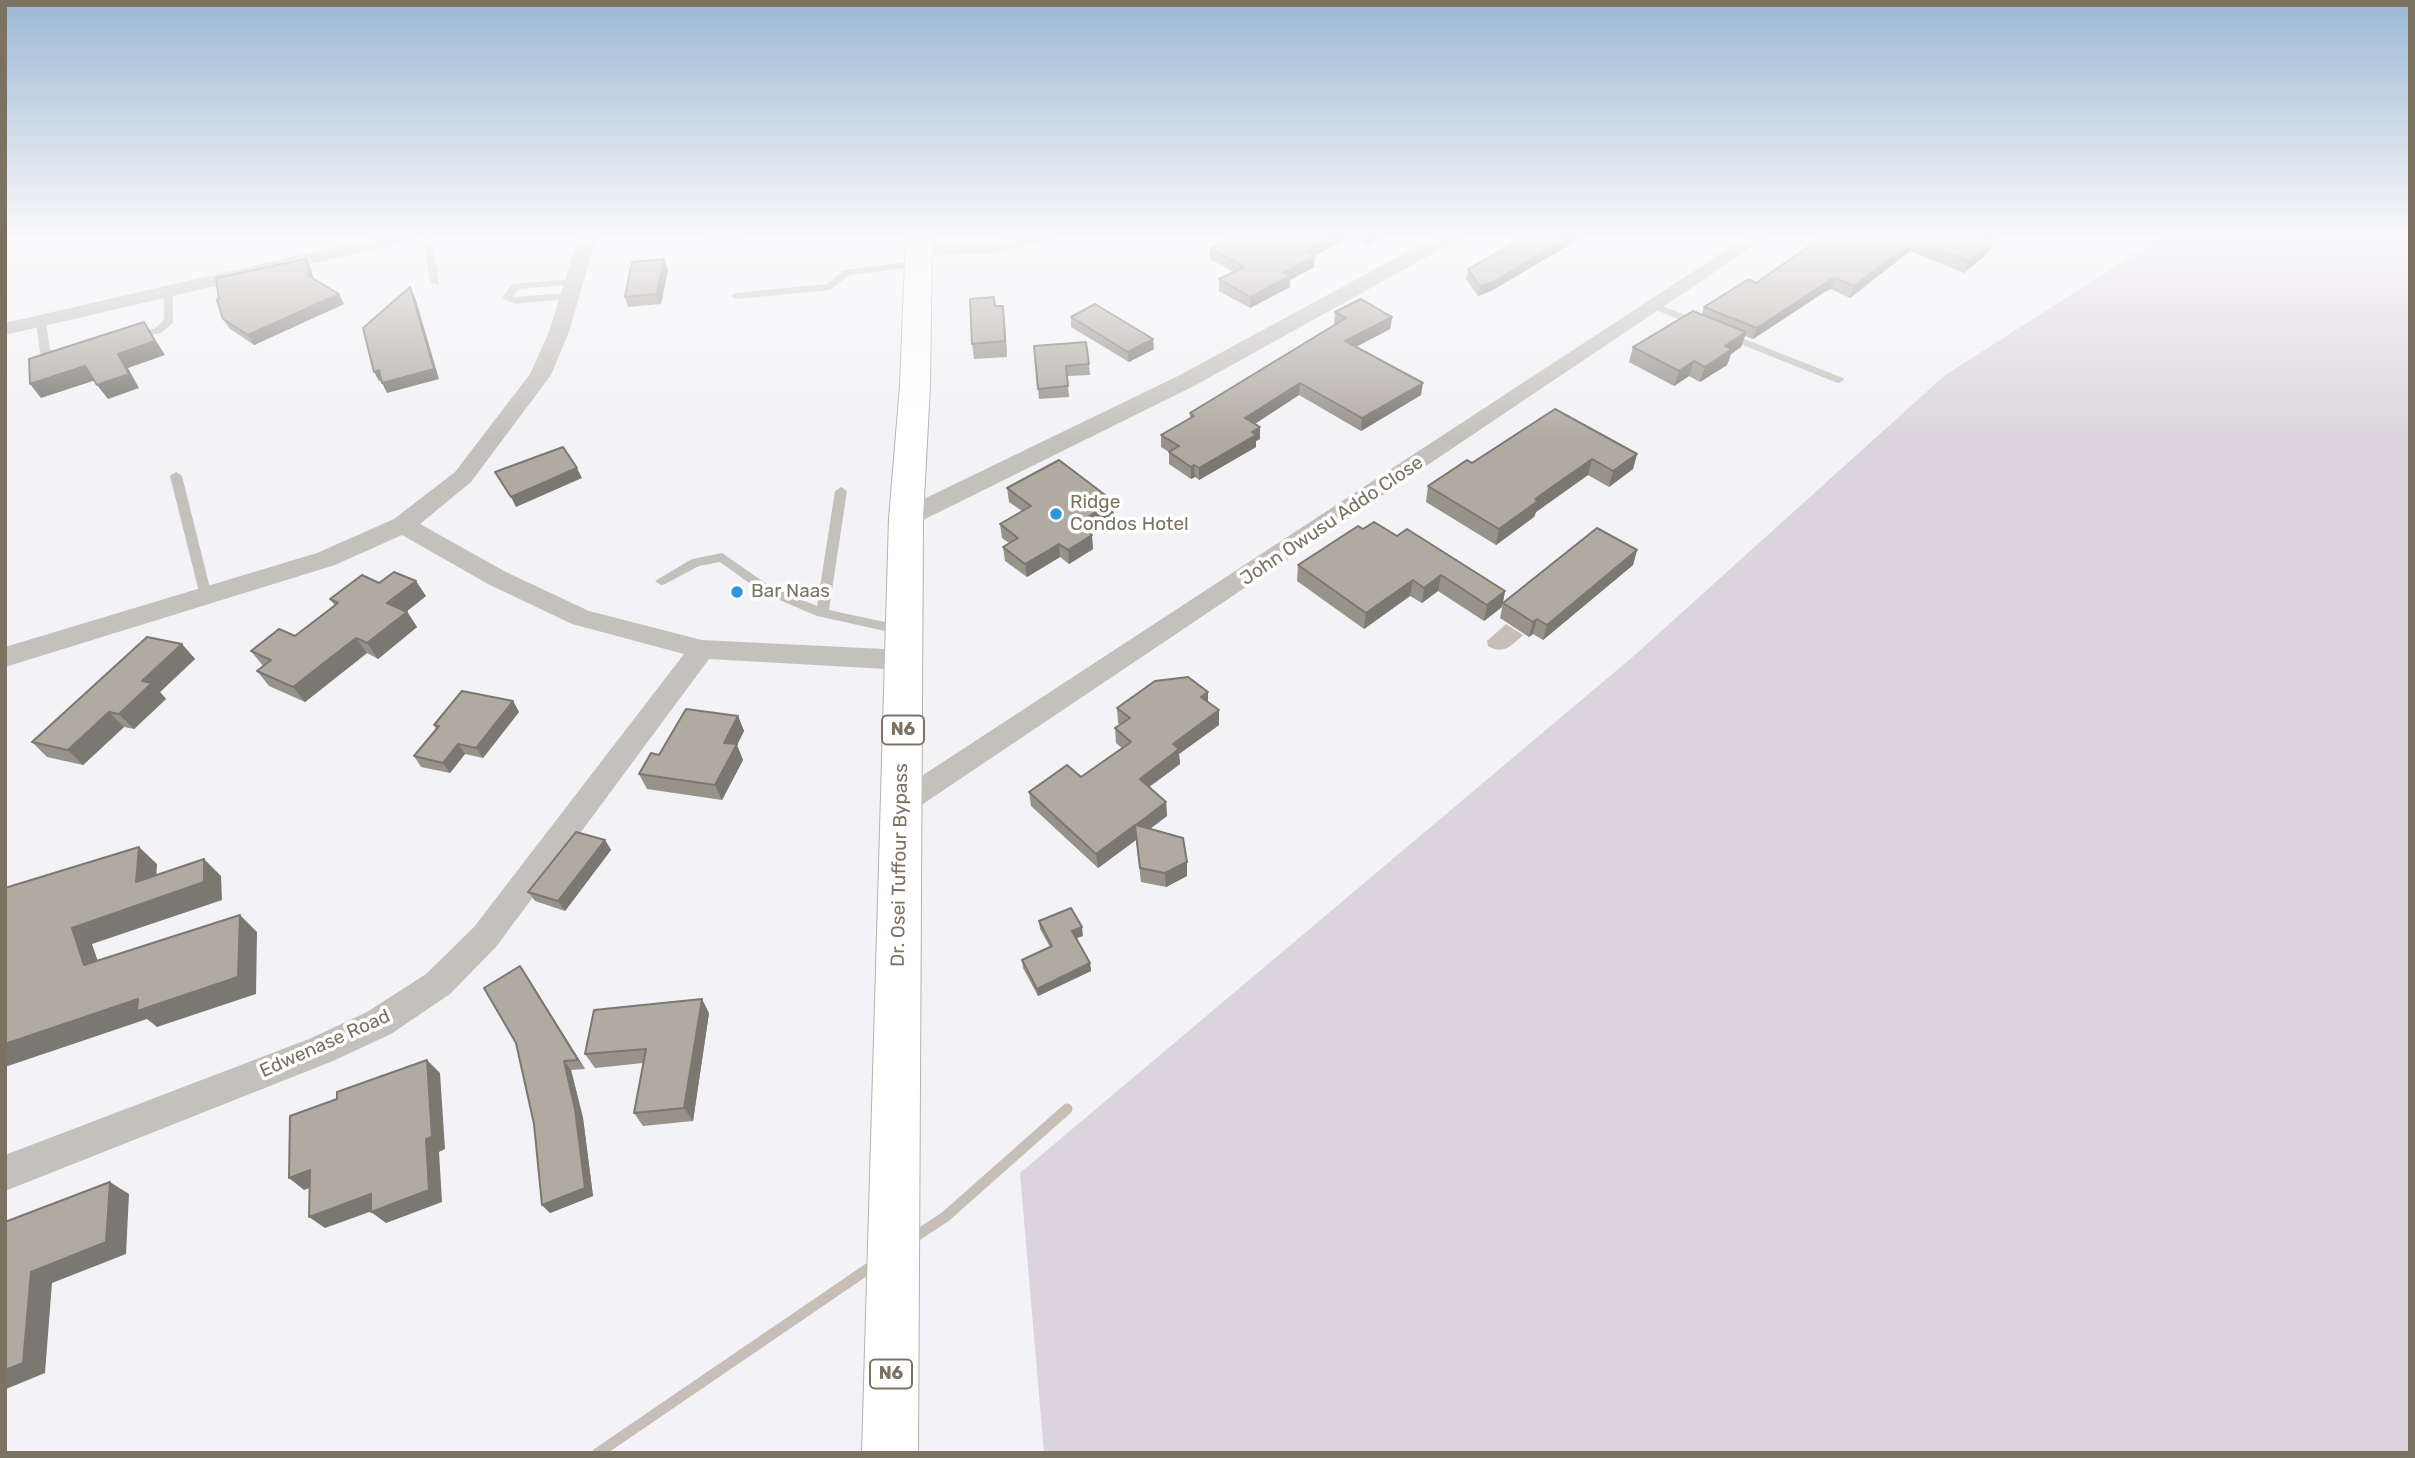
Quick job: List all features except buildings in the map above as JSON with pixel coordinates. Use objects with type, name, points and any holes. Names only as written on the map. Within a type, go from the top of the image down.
[{"type":"highway","name":"Dr. Osei Tuffour Bypass","points":[[890,1453],[906,518],[915,386],[917,303]]},
{"type":"street","points":[[5,329],[117,303]]},
{"type":"street","points":[[5,657],[326,559],[403,525],[463,477],[540,375],[559,332],[568,303]]},
{"type":"street","points":[[906,518],[1186,381],[1328,303]]},
{"type":"street","name":"John Owusu Addo Close","points":[[901,804],[1658,303]]},
{"type":"street","points":[[403,525],[497,578],[581,618],[702,649],[904,645]]},
{"type":"street","name":"Edwenase Road","points":[[5,1172],[321,1050],[379,1023],[438,984],[485,937],[702,649]]},
{"type":"lane","points":[[117,341],[164,327],[169,321],[168,303]]},
{"type":"lane","points":[[1654,306],[1839,380]]},
{"type":"lane","points":[[41,321],[45,354],[77,350]]},
{"type":"lane","points":[[176,476],[206,596]]},
{"type":"lane","points":[[822,613],[841,491]]},
{"type":"lane","points":[[661,581],[695,562],[722,557],[767,590],[904,645]]},
{"type":"shaded area","points":[[2058,303],[2410,303],[2410,1453],[1044,1453],[1020,1173],[1636,654],[1944,376]]},
{"type":"shaded area","points":[[1506,624],[1523,635],[1511,646],[1503,649],[1488,646],[1487,641]]},
{"type":"waterway","points":[[910,1240],[945,1217],[1067,1109]]},
{"type":"waterway","points":[[598,1453],[875,1264]]},
{"type":"place","name":"Ridge Condos Hotel","points":[[1056,514]]},
{"type":"place","name":"Bar Naas","points":[[737,592]]}]
